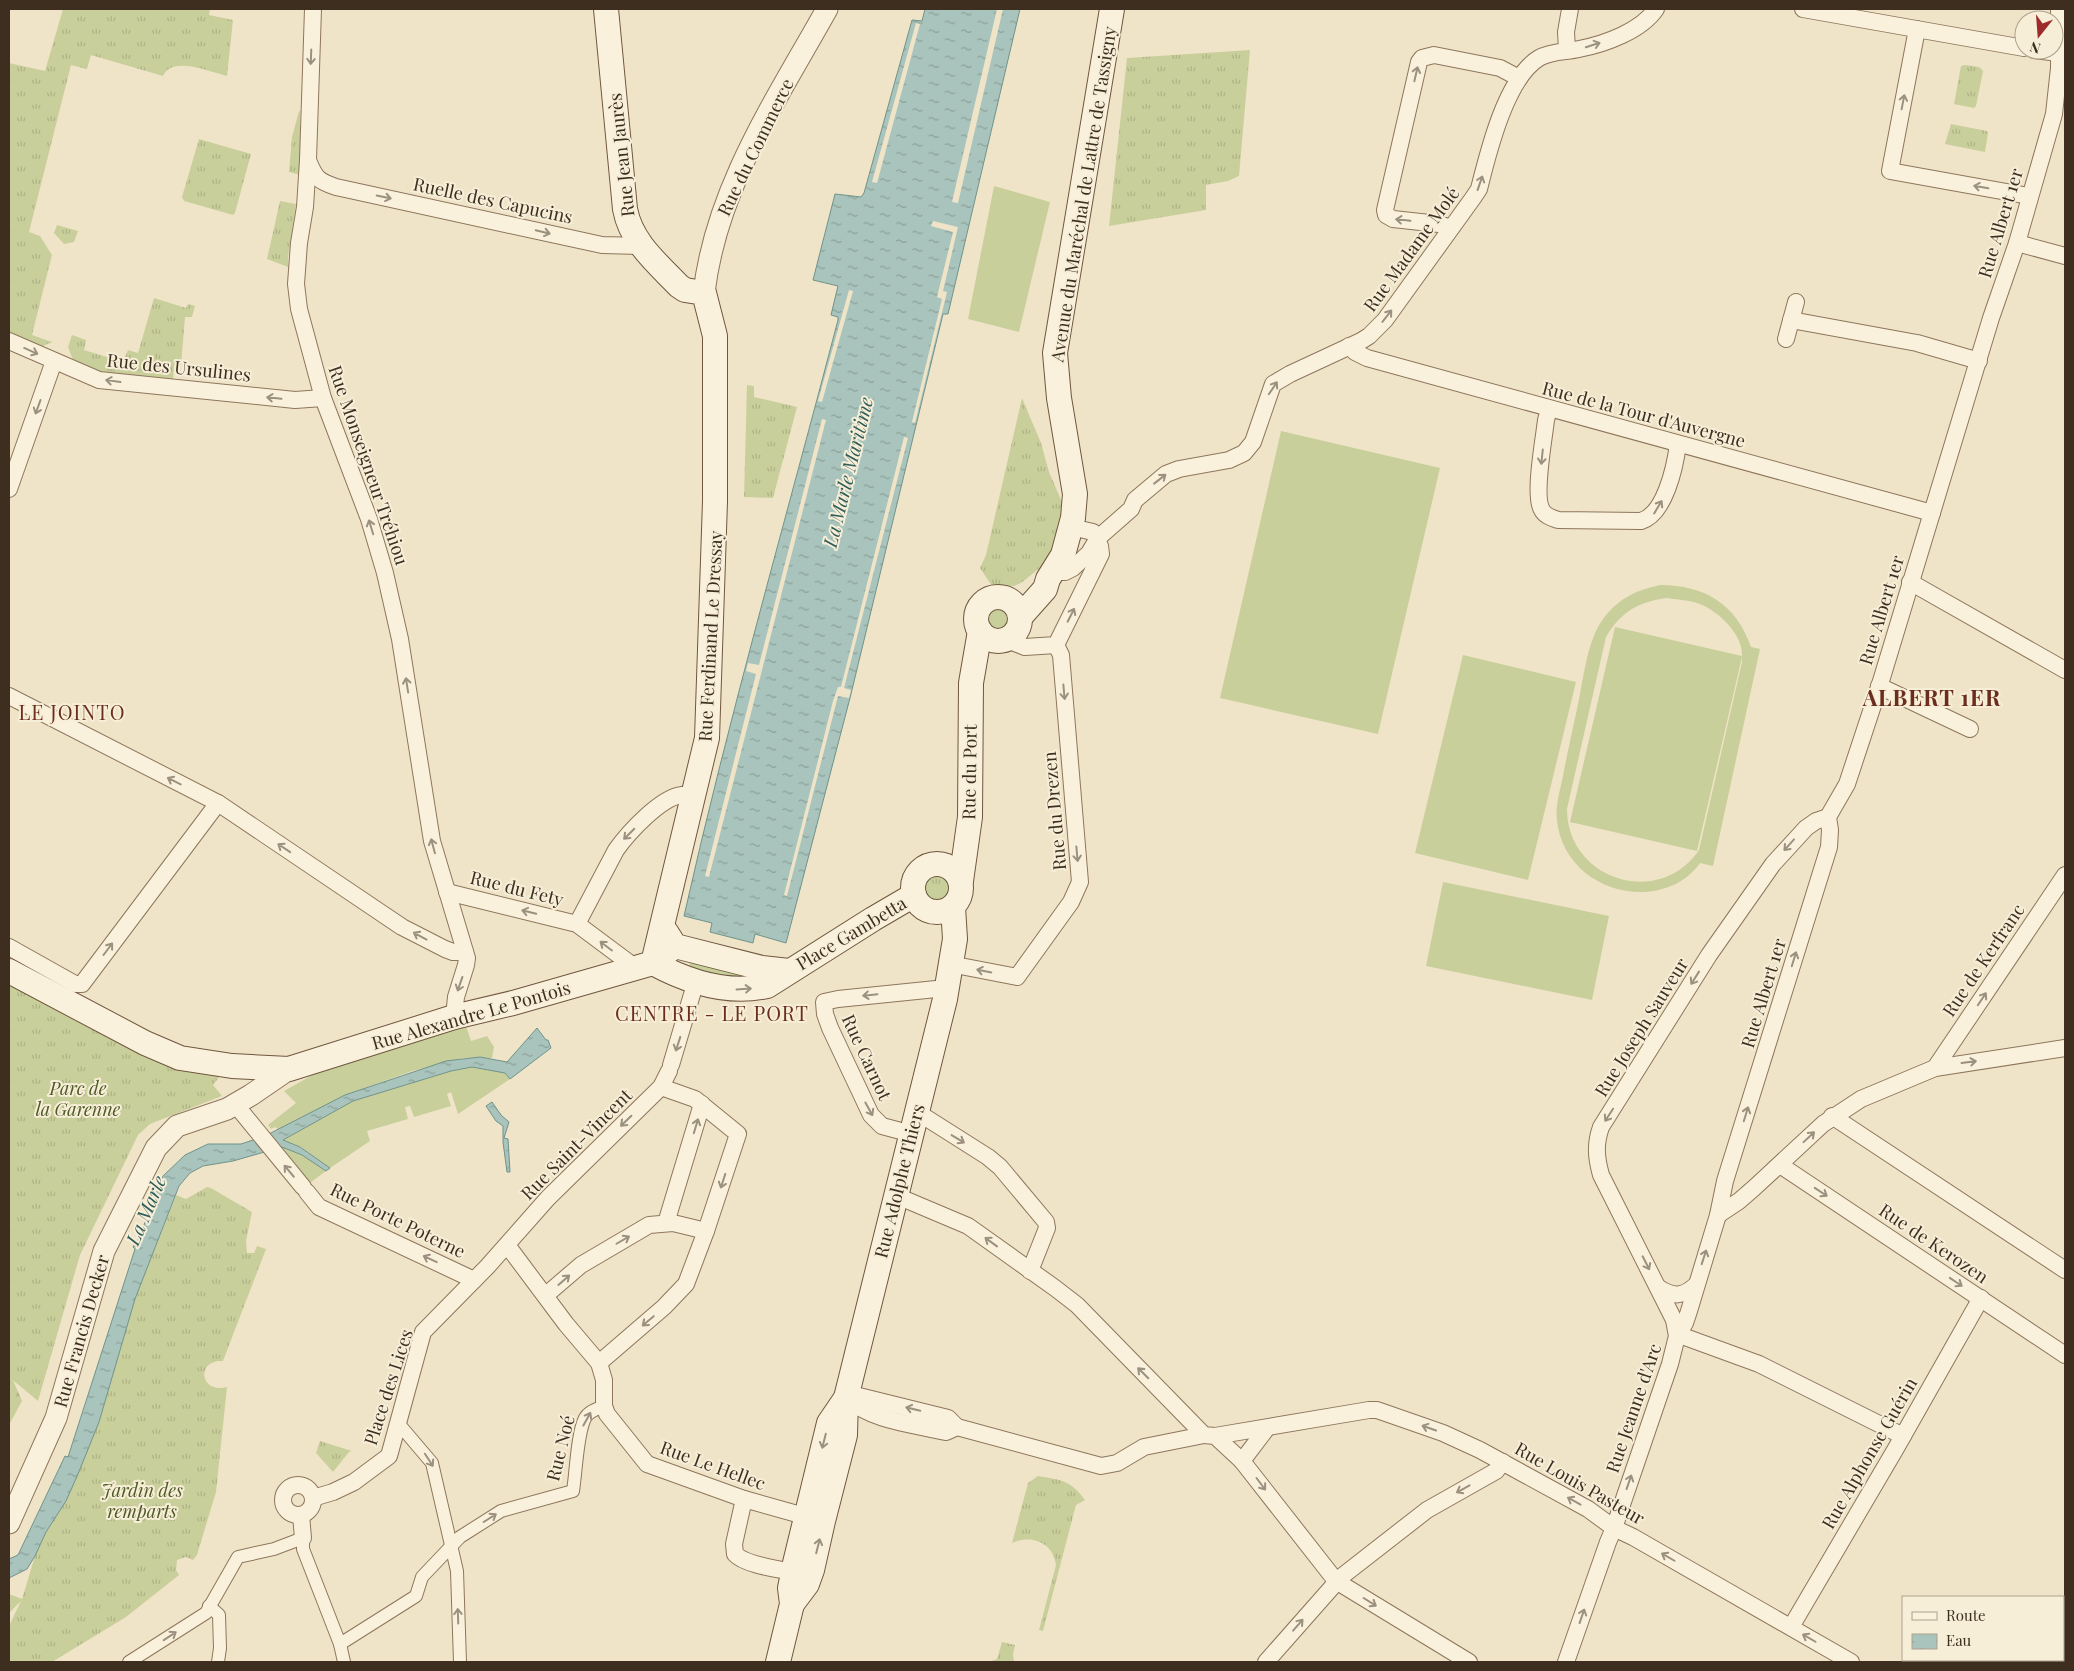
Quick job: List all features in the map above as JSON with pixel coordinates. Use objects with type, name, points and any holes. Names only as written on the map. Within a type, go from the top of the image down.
[{"type":"main road","name":"Rue Jean Jaurès","points":[[606,9],[625,209],[631,230],[641,246],[679,286],[686,290],[704,293]]},
{"type":"main road","name":"Avenue du Maréchal de Lattre de Tassigny","points":[[1021,616],[1035,597],[1045,589],[1050,575],[1063,555],[1072,527],[1074,494],[1059,398],[1055,353],[1112,9]]},
{"type":"main road","name":"Rue Ferdinand Le Dressay","points":[[694,796],[706,745],[708,724],[715,501],[715,336],[704,293]]},
{"type":"main road","points":[[1004,597],[1050,575]]},
{"type":"main road","points":[[996,596],[1012,601],[1018,608],[1021,616],[1018,630],[995,638],[976,621],[976,612],[980,605],[987,599],[996,596]]},
{"type":"main road","name":"Rue du Port","points":[[961,881],[970,817],[972,670],[995,638]]},
{"type":"main road","points":[[645,966],[662,925],[694,796]]},
{"type":"main road","name":"Rue du Port","points":[[939,864],[967,836]]},
{"type":"main road","points":[[939,864],[952,869],[961,881],[961,895],[942,909],[921,906],[914,895],[915,880],[919,872],[924,868],[939,864]]},
{"type":"main road","name":"Place Gambetta","points":[[645,966],[724,989],[766,986],[914,895]]},
{"type":"main road","points":[[942,909],[950,964]]},
{"type":"main road","points":[[645,966],[675,946],[662,925]]},
{"type":"main road","name":"Place Gambetta","points":[[675,946],[762,968],[789,971]]},
{"type":"main road","name":"Rue Adolphe Thiers","points":[[778,1662],[792,1604],[790,1588],[793,1572],[814,1519],[829,1423],[846,1398],[897,1196],[923,1079],[930,1062],[950,964]]},
{"type":"main road","name":"Rue Alexandre Le Pontois","points":[[289,1069],[454,1017],[513,1003],[645,966]]},
{"type":"main road","points":[[9,971],[145,1043],[180,1058],[232,1066],[289,1069]]},
{"type":"main road","name":"Rue Adolphe Thiers","points":[[792,1604],[808,1584],[820,1539],[814,1519]]},
{"type":"street","name":"Rue Monseigneur Tréhiou","points":[[313,9],[308,160],[305,207],[299,243],[296,284],[300,309],[323,398],[369,519],[385,573],[400,639],[432,841],[465,952],[466,965],[456,997],[454,1017]]},
{"type":"street","name":"Rue du Commerce","points":[[704,293],[712,244],[733,184],[779,93],[827,9]]},
{"type":"street","points":[[1567,50],[1566,32],[1570,9]]},
{"type":"street","name":"Rue Madame Molé","points":[[1050,575],[1074,568],[1089,552],[1098,538],[1131,509],[1134,500],[1166,474],[1179,469],[1229,460],[1244,453],[1253,442],[1273,384],[1369,336],[1385,320],[1479,189],[1502,115],[1520,78],[1539,58],[1593,45],[1631,31],[1650,17],[1656,9]]},
{"type":"street","points":[[1804,9],[2014,46]]},
{"type":"street","points":[[1917,29],[1890,171],[2029,196]]},
{"type":"street","points":[[1451,228],[1438,224],[1393,219],[1386,215],[1385,210],[1419,62],[1427,56],[1434,56],[1500,68],[1520,78]]},
{"type":"street","name":"Rue Albert 1er","points":[[1677,1336],[1685,1323],[1718,1215],[1725,1181],[1829,847],[1828,817],[1846,784],[1879,686],[1979,361],[1990,318],[2017,243],[2054,114],[2061,101],[2059,60]]},
{"type":"street","name":"Ruelle des Capucins","points":[[308,160],[317,179],[336,188],[602,245],[641,246]]},
{"type":"street","points":[[305,207],[316,193],[336,188]]},
{"type":"street","points":[[2017,243],[2065,256]]},
{"type":"street","points":[[1786,339],[1796,302]]},
{"type":"street","points":[[1791,320],[1917,343],[1979,361]]},
{"type":"street","name":"Rue des Ursulines","points":[[9,341],[99,380],[295,400],[323,398]]},
{"type":"street","name":"Rue de la Tour d'Auvergne","points":[[1350,346],[1355,352],[1367,358],[1932,513]]},
{"type":"street","points":[[9,489],[54,361]]},
{"type":"street","points":[[1549,409],[1546,420],[1538,502],[1545,514],[1558,520],[1641,521],[1649,519],[1662,501],[1676,458],[1678,444]]},
{"type":"street","points":[[995,638],[1025,647],[1056,645],[1101,554],[1098,538],[1093,532],[1072,527]]},
{"type":"street","points":[[1910,582],[2065,670]]},
{"type":"street","name":"Rue du Drezen","points":[[950,964],[1017,977],[1070,902],[1080,882],[1061,654],[1056,645]]},
{"type":"street","points":[[1879,686],[1970,728]]},
{"type":"street","points":[[9,696],[218,803],[402,927],[453,952],[465,952]]},
{"type":"street","points":[[645,966],[577,924],[623,840],[647,816],[666,802],[683,794],[694,796]]},
{"type":"street","points":[[9,947],[80,985],[218,803]]},
{"type":"street","name":"Rue Joseph Sauveur","points":[[1677,1336],[1674,1320],[1659,1288],[1601,1175],[1596,1152],[1597,1138],[1709,955],[1773,864],[1806,828],[1816,821],[1828,817]]},
{"type":"street","name":"Rue de Kerfranc","points":[[1935,1068],[2065,875]]},
{"type":"street","name":"Rue du Fety","points":[[448,892],[577,924]]},
{"type":"street","name":"Rue Saint-Vincent","points":[[507,1245],[548,1198],[661,1087],[670,1068],[696,981]]},
{"type":"street","name":"Rue Carnot","points":[[914,1123],[882,1126],[871,1115],[830,1028],[825,1014],[824,1002],[929,988],[946,988]]},
{"type":"street","points":[[1718,1215],[1748,1194],[1832,1116],[1861,1098],[1935,1068],[2065,1048]]},
{"type":"street","name":"Rue Francis Decker","points":[[9,1524],[56,1418],[71,1373],[104,1251],[145,1166],[156,1148],[178,1126],[235,1104],[289,1069]]},
{"type":"street","points":[[599,1363],[664,1307],[686,1284],[706,1231],[738,1134],[695,1099],[661,1087]]},
{"type":"street","name":"Rue Porte Poterne","points":[[235,1104],[319,1207],[474,1280]]},
{"type":"street","points":[[666,1223],[702,1104]]},
{"type":"street","points":[[1832,1116],[2065,1270]]},
{"type":"street","points":[[914,1123],[988,1157],[1000,1167],[1046,1222],[1047,1228],[1030,1271]]},
{"type":"street","name":"Rue de Kerozen","points":[[1780,1165],[2065,1355]]},
{"type":"street","points":[[897,1196],[968,1226],[1077,1305],[1210,1435],[1242,1461],[1336,1581],[1468,1662]]},
{"type":"street","points":[[550,1301],[581,1265],[649,1225],[666,1223],[706,1231]]},
{"type":"street","points":[[507,1245],[599,1363],[604,1380],[604,1406]]},
{"type":"street","name":"Place des Lices","points":[[313,1498],[333,1492],[354,1482],[389,1456],[423,1332],[507,1245]]},
{"type":"street","points":[[1659,1288],[1667,1293],[1678,1296],[1689,1292],[1696,1286]]},
{"type":"street","name":"Rue Alphonse Guérin","points":[[1791,1627],[1903,1436],[1980,1298]]},
{"type":"street","points":[[1677,1336],[1759,1364],[1903,1436]]},
{"type":"street","name":"Rue Jeanne d'Arc","points":[[1566,1662],[1670,1364],[1677,1336]]},
{"type":"street","name":"Rue Louis Pasteur","points":[[846,1398],[859,1396],[948,1418],[956,1427],[1101,1466],[1111,1466],[1144,1447],[1210,1435],[1268,1428],[1359,1411],[1377,1410],[1443,1433],[1503,1462],[1588,1509],[1614,1528],[1634,1537],[1851,1662]]},
{"type":"street","name":"Rue Le Hellec","points":[[604,1406],[610,1421],[647,1464],[744,1499],[814,1519]]},
{"type":"street","name":"Rue Noé","points":[[451,1546],[460,1536],[501,1511],[573,1491],[585,1418],[592,1411],[604,1406]]},
{"type":"street","points":[[398,1423],[432,1463],[456,1569],[460,1662]]},
{"type":"street","points":[[1242,1461],[1268,1428]]},
{"type":"street","points":[[1266,1662],[1336,1581],[1427,1510],[1496,1471],[1503,1462]]},
{"type":"street","points":[[300,1485],[308,1489],[313,1498],[309,1511],[301,1515],[292,1514],[285,1508],[284,1494],[290,1487],[300,1485]]},
{"type":"street","points":[[744,1499],[734,1544],[735,1554],[740,1559],[793,1572]]},
{"type":"street","points":[[301,1515],[303,1549],[340,1644],[344,1662]]},
{"type":"street","points":[[129,1662],[206,1613],[238,1557],[274,1549],[303,1538]]},
{"type":"street","points":[[340,1644],[416,1596],[422,1577],[451,1546]]},
{"type":"street","points":[[209,1606],[219,1615],[220,1648],[218,1662]]},
{"type":"green space","points":[[63,9],[210,9],[209,15],[233,20],[227,76],[183,66],[168,70],[163,76],[91,55],[87,69],[71,65],[29,232],[40,236],[52,255],[32,335],[52,342],[41,347],[9,333],[9,63],[45,71]]},
{"type":"green space","points":[[1250,50],[1239,176],[1228,181],[1206,185],[1206,210],[1109,226],[1127,58]]},
{"type":"green space","points":[[1961,66],[1979,67],[1983,71],[1974,108],[1954,104]]},
{"type":"green space","points":[[299,111],[300,175],[289,172],[292,137]]},
{"type":"green space","points":[[1951,124],[1987,131],[1985,152],[1945,144]]},
{"type":"green space","points":[[199,139],[251,154],[233,215],[184,201],[182,197]]},
{"type":"green space","points":[[994,186],[1050,202],[1019,332],[968,319]]},
{"type":"green space","points":[[280,201],[296,204],[288,267],[267,259]]},
{"type":"green space","points":[[57,225],[78,231],[74,242],[64,244],[54,233]]},
{"type":"green space","points":[[154,298],[186,308],[188,304],[195,306],[192,317],[185,317],[181,365],[174,365],[173,381],[97,371],[73,360],[68,347],[72,335],[86,340],[84,350],[123,362],[128,350],[138,353]]},
{"type":"green space","points":[[747,385],[754,386],[754,397],[797,407],[773,498],[744,497]]},
{"type":"green space","points":[[1022,398],[1041,443],[1049,472],[1062,502],[1059,532],[1046,563],[1021,583],[1014,586],[992,586],[980,568],[986,555]]},
{"type":"green space","points":[[1281,431],[1440,468],[1378,734],[1220,698]]},
{"type":"green space","points":[[1660,585],[1676,586],[1705,593],[1727,608],[1745,632],[1751,647],[1760,649],[1713,866],[1700,863],[1689,876],[1674,885],[1650,892],[1641,892],[1611,887],[1585,873],[1566,850],[1560,836],[1557,810],[1586,664],[1596,631],[1613,607],[1634,593]],"holes":[[[1667,598],[1698,603],[1716,613],[1735,633],[1739,640],[1742,656],[1615,627],[1570,822],[1697,851],[1742,657],[1742,662],[1699,850],[1682,868],[1662,878],[1640,882],[1618,878],[1598,869],[1582,854],[1571,834],[1567,809],[1606,637],[1618,621],[1632,609],[1647,602]]]},
{"type":"green space","points":[[999,609],[1008,613],[1012,622],[1008,631],[999,635],[990,631],[986,622],[990,613]]},
{"type":"green space","points":[[1463,655],[1576,682],[1528,880],[1415,853]]},
{"type":"green space","points":[[938,875],[947,879],[951,888],[947,897],[938,901],[929,897],[925,888],[929,879]]},
{"type":"green space","points":[[1443,882],[1609,916],[1592,1000],[1426,966]]},
{"type":"green space","points":[[691,959],[772,978],[746,983],[688,971]]},
{"type":"green space","name":"Parc de la Garenne","points":[[9,983],[178,1069],[220,1076],[213,1085],[222,1096],[150,1124],[138,1135],[80,1255],[38,1401],[9,1377]]},
{"type":"green space","points":[[466,1026],[471,1041],[487,1036],[494,1047],[492,1058],[464,1058],[412,1071],[345,1095],[279,1130],[275,1127],[271,1129],[268,1125],[296,1103],[284,1091],[325,1068]]},
{"type":"green space","points":[[472,1067],[505,1073],[510,1079],[458,1114],[451,1092],[447,1094],[451,1106],[414,1117],[410,1106],[405,1107],[408,1119],[367,1131],[370,1141],[330,1168],[301,1147],[283,1140],[353,1101],[451,1071]]},
{"type":"green space","points":[[282,1147],[302,1155],[326,1171],[307,1185],[278,1149]]},
{"type":"green space","name":"Jardin des remparts","points":[[207,1187],[252,1212],[246,1241],[247,1253],[254,1253],[257,1246],[266,1249],[223,1361],[208,1365],[205,1370],[204,1376],[211,1386],[218,1388],[227,1387],[216,1492],[197,1555],[193,1560],[186,1557],[177,1560],[176,1570],[179,1575],[126,1617],[52,1662],[9,1662],[9,1626],[21,1601],[9,1613],[9,1594],[22,1599],[35,1556],[46,1532],[66,1501],[99,1422],[135,1299],[176,1195],[186,1199]]},
{"type":"green space","points":[[9,1371],[22,1401],[9,1425]]},
{"type":"green space","points":[[320,1441],[352,1451],[349,1452],[333,1472],[316,1453]]},
{"type":"green space","points":[[1038,1476],[1065,1482],[1075,1488],[1085,1500],[1076,1505],[1043,1631],[1039,1630],[1056,1565],[1054,1557],[1051,1551],[1040,1542],[1026,1539],[1012,1543],[1028,1483]]},
{"type":"green space","points":[[1002,1642],[1015,1645],[1014,1662],[989,1662],[997,1659]]},
{"type":"water","name":"La Marle Maritime","points":[[925,9],[1020,9],[948,314],[943,314],[850,698],[786,943],[755,934],[753,943],[710,932],[712,923],[684,916],[739,692],[838,320],[838,317],[831,315],[838,286],[813,280],[835,194],[861,197],[864,193],[912,20],[922,21]]},
{"type":"water","points":[[537,1028],[548,1040],[551,1048],[510,1079],[505,1073],[472,1067],[451,1071],[353,1101],[283,1140],[300,1147],[330,1168],[326,1171],[302,1155],[282,1147],[233,1161],[203,1166],[190,1173],[179,1186],[135,1299],[99,1422],[66,1501],[46,1532],[27,1569],[9,1578],[9,1559],[18,1555],[65,1456],[68,1457],[135,1249],[133,1247],[137,1243],[163,1176],[185,1155],[208,1144],[241,1144],[265,1136],[345,1095],[446,1061],[480,1057],[507,1062]]},
{"type":"water","points":[[492,1102],[501,1115],[509,1122],[504,1138],[508,1139],[510,1172],[507,1172],[503,1142],[503,1126],[496,1121],[486,1106]]},
{"type":"pier","points":[[997,9],[1003,9],[958,203],[952,202]]},
{"type":"pier","points":[[916,23],[920,24],[877,183],[872,182]]},
{"type":"pier","points":[[933,221],[958,227],[943,291],[947,292],[915,423],[912,422],[942,299],[937,297],[953,232],[931,226]]},
{"type":"pier","points":[[849,290],[853,291],[822,402],[818,401]]},
{"type":"pier","points":[[822,419],[826,420],[709,877],[705,876],[756,674],[746,671],[748,663],[759,665]]},
{"type":"pier","points":[[904,437],[908,438],[844,688],[851,690],[849,698],[838,696],[787,896],[784,895],[833,701],[838,687],[841,687]]},
{"type":"district","name":"ALBERT 1ER","points":[[1932,697]]},
{"type":"district","name":"LE JOINTO","points":[[72,711]]},
{"type":"district","name":"CENTRE - LE PORT","points":[[712,1012]]},
{"type":"water label","name":"La Marle","points":[[145,1210]]}]
